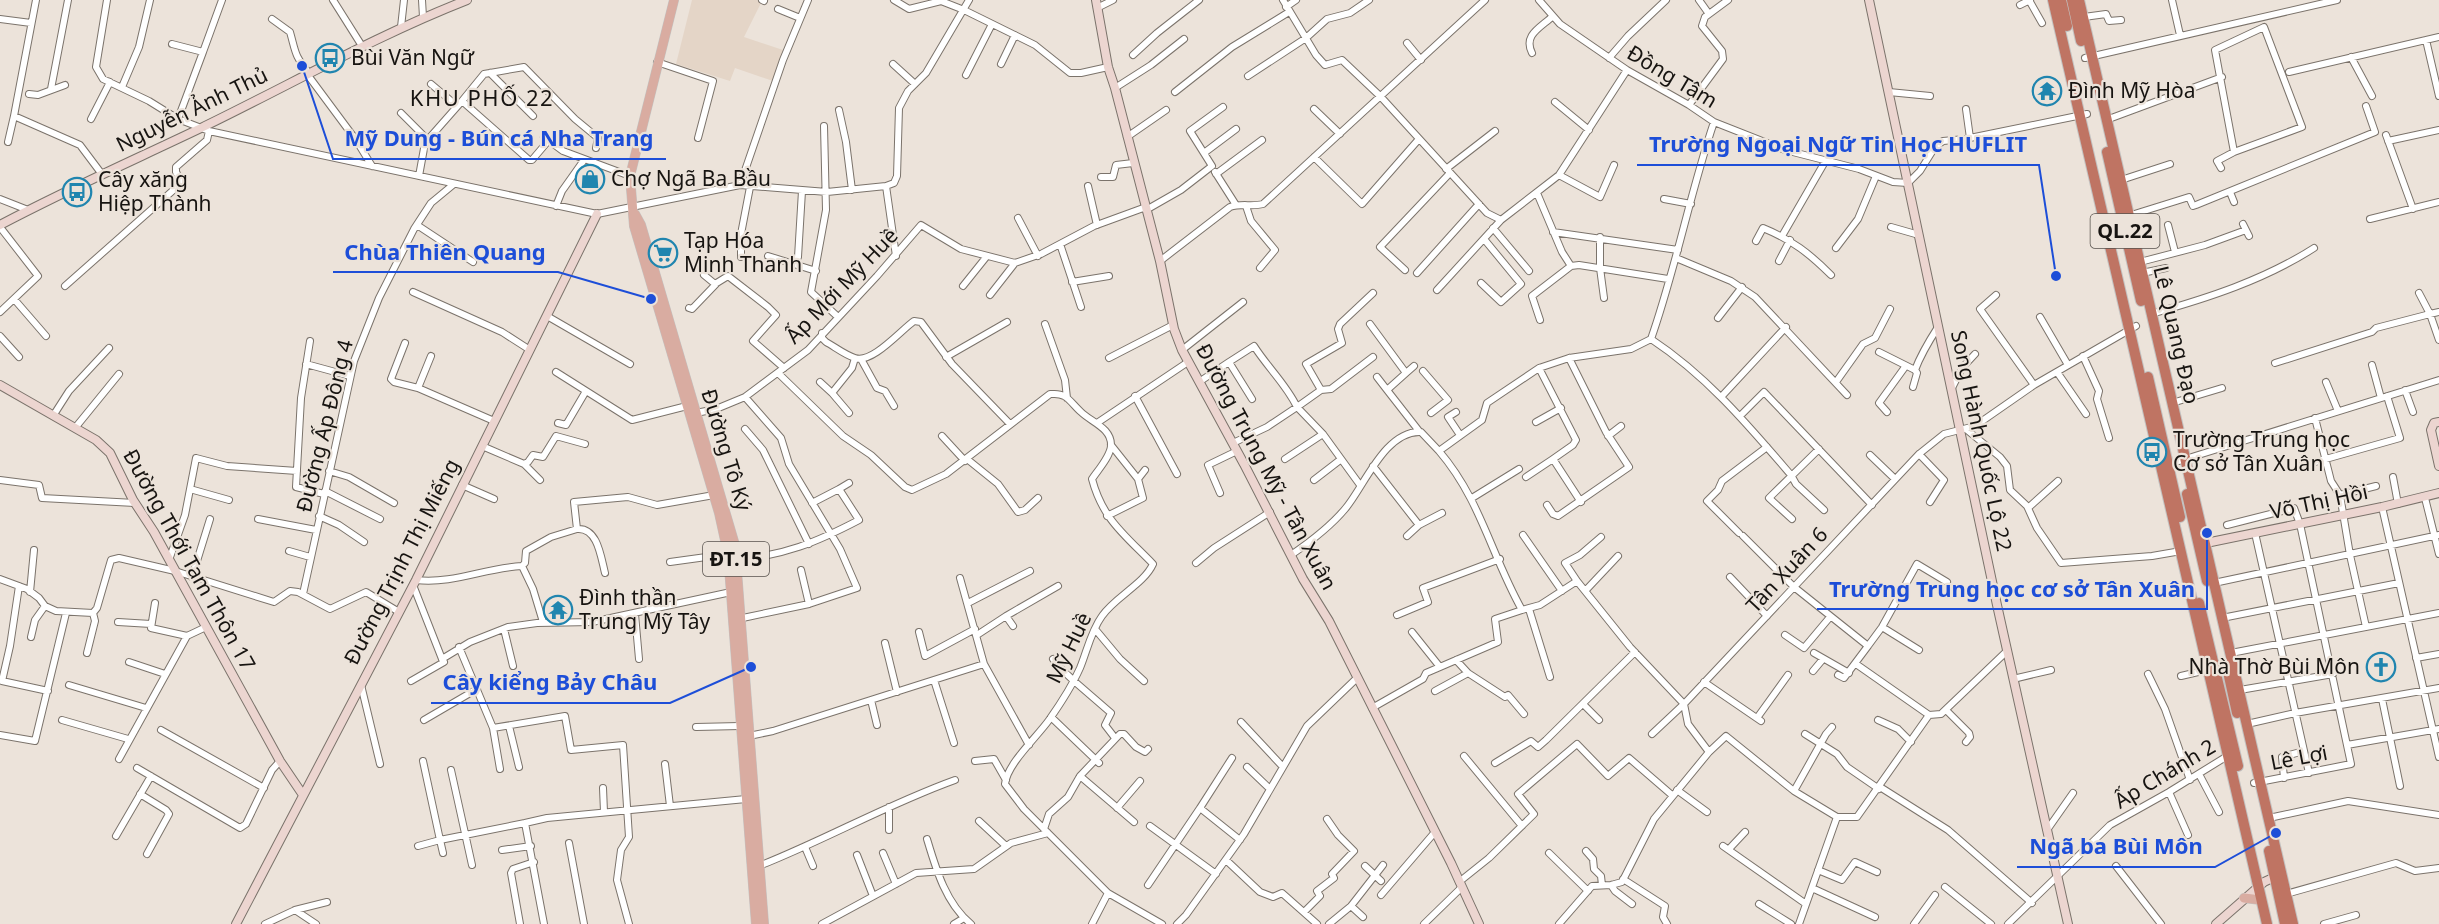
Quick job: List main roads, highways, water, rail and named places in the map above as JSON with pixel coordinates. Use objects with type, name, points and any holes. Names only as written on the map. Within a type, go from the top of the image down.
[{"type":"highway","name":"Lê Quang Đạo","points":[[2053,0],[2084,115]]},
{"type":"highway","name":"Lê Quang Đạo","points":[[2061,0],[2084,115],[2181,551],[2211,669]]},
{"type":"highway","name":"Lê Quang Đạo","points":[[2072,0],[2121,180],[2126,217],[2141,267],[2182,460],[2206,543],[2240,690],[2256,783]]},
{"type":"highway","name":"Lê Quang Đạo","points":[[2079,0],[2084,17],[2088,57],[2266,819],[2274,924]]},
{"type":"highway","name":"Lê Quang Đạo","points":[[2132,328],[2231,753],[2269,880],[2285,924]]},
{"type":"highway","name":"Lê Quang Đạo","points":[[2269,880],[2286,894],[2293,924]]},
{"type":"highway","name":"Lê Quang Đạo","points":[[2267,924],[2261,900],[2269,880]]},
{"type":"main road","name":"Đường Tô Ký","points":[[674,0],[630,176],[634,226],[732,557]]},
{"type":"main road","name":"Đường Tô Ký","points":[[633,209],[640,225],[731,528],[764,924]]},
{"type":"main road","name":"Đường Tô Ký","points":[[737,620],[740,726],[756,924]]},
{"type":"main road","points":[[2244,898],[2261,900]]},
{"type":"place","name":"Bùi Văn Ngữ","points":[[330,58]]},
{"type":"place","name":"Mỹ Dung - Bún cá Nha Trang","points":[[302,66]]},
{"type":"place","name":"Đình Mỹ Hòa","points":[[2047,91]]},
{"type":"place","name":"Chợ Ngã Ba Bầu","points":[[590,179]]},
{"type":"place","name":"Cây xăng Hiệp Thành","points":[[77,192]]},
{"type":"place","name":"Tạp Hóa Minh Thanh","points":[[663,253]]},
{"type":"place","name":"Trường Ngoại Ngữ Tin Học HUFLIT","points":[[2056,276]]},
{"type":"place","name":"Chùa Thiên Quang","points":[[651,299]]},
{"type":"place","name":"Trường Trung học Cơ sở Tân Xuân","points":[[2152,452]]},
{"type":"place","name":"Trường Trung học cơ sở Tân Xuân","points":[[2207,533]]},
{"type":"place","name":"Đình thần Trung Mỹ Tây","points":[[558,610]]},
{"type":"place","name":"Cây kiểng Bảy Châu","points":[[751,667]]},
{"type":"place","name":"Nhà Thờ Bùi Môn","points":[[2381,667]]},
{"type":"place","name":"Ngã ba Bùi Môn","points":[[2276,833]]},
{"type":"district","name":"KHU PHỐ 22","points":[[482,98]]}]
